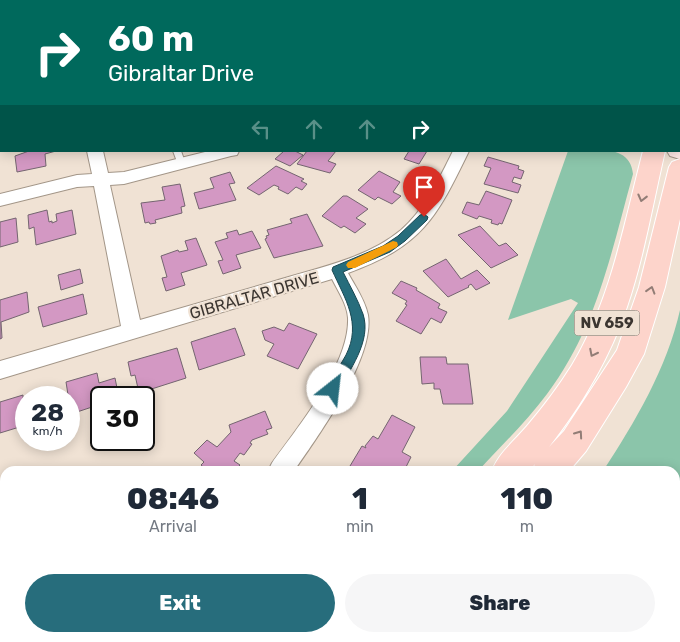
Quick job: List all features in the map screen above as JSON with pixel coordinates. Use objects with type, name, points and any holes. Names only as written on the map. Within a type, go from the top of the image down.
[{"type":"main road","name":"NV 659","points":[[512,466],[556,413],[586,367],[599,342],[613,310],[654,152]]},
{"type":"main road","name":"NV 659","points":[[552,466],[575,441],[630,354],[652,288],[680,167]]},
{"type":"street","points":[[95,152],[132,331]]},
{"type":"street","points":[[0,200],[77,181],[101,181],[124,178],[180,158],[224,152]]},
{"type":"street","name":"GIBRALTAR DRIVE","points":[[0,370],[337,270],[386,249],[414,228],[433,202],[460,152]]},
{"type":"street","points":[[283,466],[323,406],[352,355],[358,340],[358,315],[337,270]]},
{"type":"green space","points":[[568,152],[614,152],[625,157],[630,164],[633,174],[609,261],[590,316],[564,369],[539,404],[483,466],[457,466],[507,411],[578,303],[571,299],[508,320]]},
{"type":"green space","points":[[680,310],[680,466],[606,466],[649,394],[674,332]]},
{"type":"building","points":[[26,152],[52,152],[45,154],[46,166],[17,172],[15,156]]},
{"type":"building","points":[[283,152],[297,152],[303,155],[290,166],[275,159]]},
{"type":"building","points":[[306,152],[335,152],[328,161],[336,164],[330,173],[297,164]]},
{"type":"building","points":[[408,152],[426,152],[419,164],[404,159]]},
{"type":"building","points":[[488,157],[519,166],[518,169],[524,171],[521,179],[514,177],[512,182],[521,185],[518,193],[484,184],[491,168],[484,166]]},
{"type":"building","points":[[276,166],[304,179],[301,181],[307,184],[302,190],[296,187],[288,194],[274,185],[259,195],[247,188]]},
{"type":"building","points":[[379,171],[400,182],[393,192],[401,196],[392,204],[378,197],[375,200],[358,190]]},
{"type":"building","points":[[230,172],[235,183],[229,184],[236,200],[199,209],[194,193],[214,188],[210,178]]},
{"type":"building","points":[[180,184],[185,206],[181,207],[182,213],[155,220],[156,223],[145,223],[141,203],[165,200],[162,187]]},
{"type":"building","points":[[486,191],[512,200],[502,224],[499,223],[498,225],[491,223],[492,220],[479,216],[477,219],[462,213],[467,202],[479,205]]},
{"type":"building","points":[[343,196],[347,196],[368,209],[356,218],[366,224],[355,233],[344,226],[341,228],[322,216]]},
{"type":"building","points":[[47,210],[49,222],[52,221],[52,223],[57,221],[56,214],[72,210],[76,234],[36,245],[34,227],[29,229],[28,215]]},
{"type":"building","points":[[307,214],[323,246],[274,258],[265,239],[269,235],[267,230],[292,223],[290,219]]},
{"type":"building","points":[[16,218],[18,242],[0,247],[0,222]]},
{"type":"building","points":[[480,226],[499,246],[506,243],[518,255],[491,268],[458,235]]},
{"type":"building","points":[[237,230],[239,235],[252,231],[261,248],[236,255],[241,268],[223,274],[218,261],[223,260],[215,242],[228,238],[226,233]]},
{"type":"building","points":[[196,238],[207,265],[181,273],[185,285],[166,291],[162,278],[167,277],[161,256],[178,250],[179,252],[188,250],[185,241]]},
{"type":"building","points":[[446,259],[461,279],[477,270],[490,283],[476,290],[471,284],[469,287],[448,297],[423,271]]},
{"type":"building","points":[[80,269],[83,283],[61,290],[58,275]]},
{"type":"building","points":[[401,281],[417,288],[416,290],[440,304],[438,308],[447,312],[441,323],[431,318],[421,334],[396,321],[407,305],[405,304],[407,301],[392,293]]},
{"type":"building","points":[[27,292],[29,312],[1,322],[2,338],[0,339],[0,300]]},
{"type":"building","points":[[83,294],[87,314],[43,327],[38,307]]},
{"type":"building","points":[[289,323],[317,334],[298,369],[267,356],[274,344],[265,340],[262,331],[274,327],[284,331]]},
{"type":"building","points":[[235,328],[245,355],[199,370],[191,342]]},
{"type":"building","points":[[177,348],[186,378],[155,388],[155,386],[137,386],[135,375],[131,376],[128,362]]},
{"type":"building","points":[[420,357],[446,357],[447,364],[468,364],[473,404],[443,404],[440,389],[434,389],[434,383],[422,384]]},
{"type":"building","points":[[97,373],[99,383],[115,378],[117,386],[90,386],[90,408],[80,411],[80,386],[67,386],[66,382]]},
{"type":"building","points":[[15,397],[15,428],[0,433],[0,402]]},
{"type":"building","points":[[265,411],[272,428],[266,430],[268,434],[252,440],[250,443],[252,444],[244,455],[240,453],[234,461],[239,466],[202,466],[204,462],[194,453],[207,440],[217,447],[231,432],[229,425]]},
{"type":"building","points":[[392,415],[415,427],[402,452],[411,457],[406,466],[350,466],[362,446],[366,448],[365,446],[373,436],[378,439]]},
{"type":"slow traffic","points":[[351,265],[393,245]]},
{"type":"route","points":[[333,389],[352,355],[358,340],[359,325],[358,315],[337,270],[386,249],[402,239],[424,217]]}]
